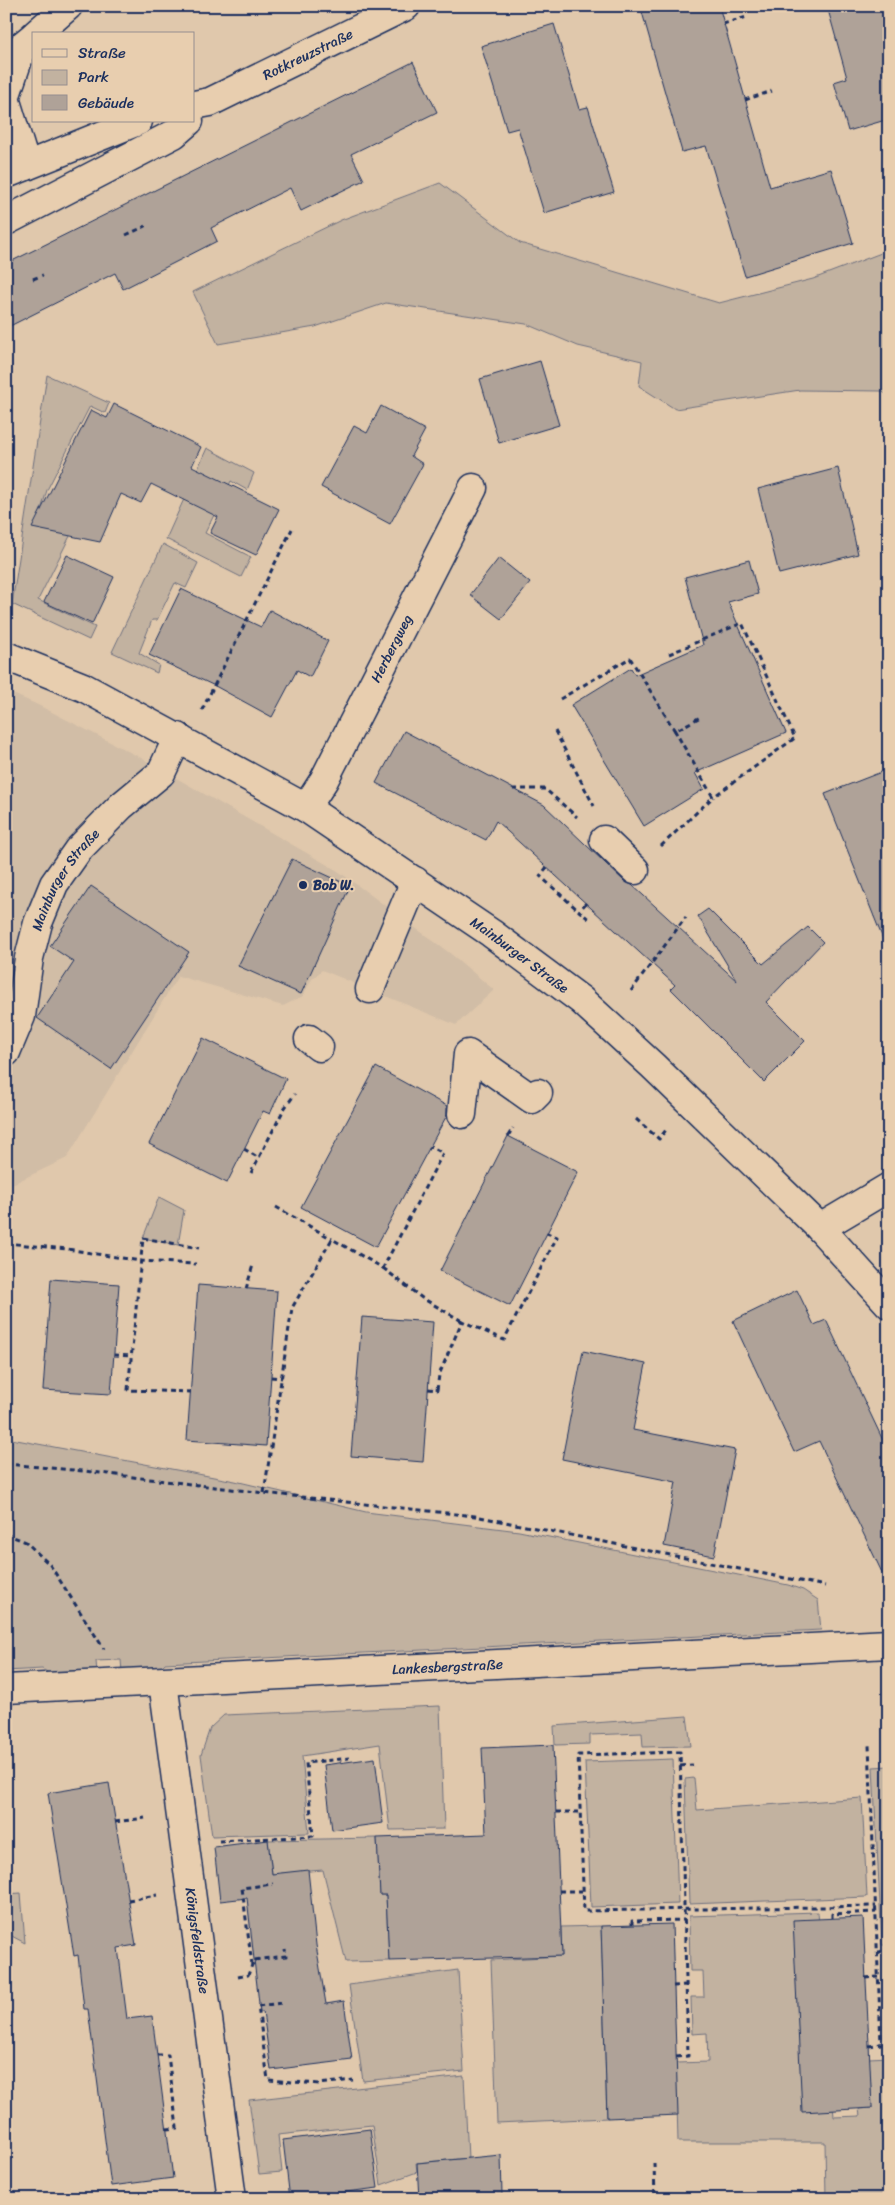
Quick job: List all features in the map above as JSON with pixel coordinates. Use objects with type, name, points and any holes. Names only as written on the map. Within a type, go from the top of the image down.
[{"type":"street","points":[[38,32],[68,6]]},
{"type":"street","name":"Rotkreuzstraße","points":[[199,108],[406,6]]},
{"type":"street","points":[[6,95],[23,45],[32,38]]},
{"type":"street","points":[[6,101],[16,170],[136,122]]},
{"type":"street","points":[[6,221],[174,134],[187,122]]},
{"type":"street","name":"Herbergweg","points":[[306,808],[329,771],[473,488]]},
{"type":"street","name":"Mainburger Straße","points":[[6,656],[83,686],[306,808],[491,933],[581,1000],[653,1066],[820,1228],[889,1304]]},
{"type":"street","name":"Mainburger Straße","points":[[6,1052],[21,1016],[28,958],[38,923],[54,884],[78,850],[120,806],[161,774],[178,737]]},
{"type":"street","points":[[370,989],[415,881]]},
{"type":"street","points":[[462,1114],[468,1054],[532,1099],[538,1093]]},
{"type":"street","points":[[820,1228],[889,1187]]},
{"type":"street","name":"Lankesbergstraße","points":[[6,1689],[889,1644]]},
{"type":"street","name":"Königsfeldstraße","points":[[163,1682],[232,2199]]},
{"type":"path","points":[[724,24],[747,17]]},
{"type":"path","points":[[745,100],[772,91]]},
{"type":"path","points":[[126,235],[146,226]]},
{"type":"path","points":[[33,279],[43,275]]},
{"type":"path","points":[[200,715],[292,529]]},
{"type":"path","points":[[619,854],[714,797],[795,738],[742,623],[669,654]]},
{"type":"path","points":[[560,699],[630,658],[714,797]]},
{"type":"path","points":[[670,733],[702,716]]},
{"type":"path","points":[[555,731],[619,854]]},
{"type":"path","points":[[513,789],[545,789],[619,854]]},
{"type":"path","points":[[547,867],[540,876],[591,921]]},
{"type":"path","points":[[579,911],[586,903]]},
{"type":"path","points":[[630,990],[686,917]]},
{"type":"path","points":[[250,1173],[284,1109],[295,1094]]},
{"type":"path","points":[[636,1119],[659,1138],[666,1130]]},
{"type":"path","points":[[383,1268],[443,1153],[430,1146]]},
{"type":"path","points":[[244,1149],[258,1158]]},
{"type":"path","points":[[276,1207],[383,1268],[422,1298],[462,1321],[504,1340],[557,1237],[547,1233]]},
{"type":"path","points":[[191,1392],[128,1390],[143,1238],[199,1248]]},
{"type":"path","points":[[264,1493],[292,1308],[332,1239]]},
{"type":"path","points":[[6,1243],[68,1249],[140,1261],[196,1264]]},
{"type":"path","points":[[246,1289],[253,1265]]},
{"type":"path","points":[[428,1389],[437,1390],[439,1375],[462,1321]]},
{"type":"path","points":[[114,1355],[131,1356]]},
{"type":"path","points":[[271,1376],[282,1378]]},
{"type":"path","points":[[6,1464],[84,1471],[475,1516],[825,1586]]},
{"type":"path","points":[[6,1534],[26,1542],[50,1565],[106,1652],[111,1685]]},
{"type":"path","points":[[868,2046],[881,2044],[869,1745]]},
{"type":"path","points":[[676,2057],[688,2056],[687,1985],[685,1910],[680,1766],[680,1752],[578,1755],[584,1911],[685,1910],[876,1906]]},
{"type":"path","points":[[212,1841],[313,1836],[306,1764],[349,1758]]},
{"type":"path","points":[[680,1766],[693,1765]]},
{"type":"path","points":[[556,1812],[581,1812]]},
{"type":"path","points":[[252,1965],[242,1888],[273,1884]]},
{"type":"path","points":[[559,1890],[583,1891]]},
{"type":"path","points":[[832,1918],[832,1914],[876,1912]]},
{"type":"path","points":[[632,1925],[632,1921],[685,1920]]},
{"type":"path","points":[[231,1978],[248,1975],[254,1960],[286,1956],[285,1949]]},
{"type":"path","points":[[877,1952],[889,1951]]},
{"type":"path","points":[[865,1978],[878,1977]]},
{"type":"path","points":[[674,1986],[687,1985]]},
{"type":"path","points":[[281,2003],[258,2006],[268,2080],[319,2084],[353,2080]]},
{"type":"path","points":[[157,2055],[168,2056],[177,2128],[166,2129]]},
{"type":"path","points":[[654,2163],[655,2199]]},
{"type":"shaded area","points":[[6,691],[38,705],[145,760],[338,871],[451,954],[494,990],[456,1025],[322,970],[312,979],[303,996],[283,1006],[178,976],[67,1158],[6,1187]]},
{"type":"green space","points":[[440,183],[520,243],[719,303],[813,279],[889,250],[889,396],[881,391],[800,390],[675,409],[639,386],[642,361],[578,346],[526,324],[386,303],[315,327],[218,344],[193,292],[341,220]]},
{"type":"green space","points":[[47,375],[109,403],[105,413],[90,406],[47,490],[39,517],[72,532],[38,600],[95,627],[89,640],[12,604]]},
{"type":"green space","points":[[207,448],[254,473],[247,490],[231,481],[205,533],[251,557],[241,577],[166,539]]},
{"type":"green space","points":[[163,544],[198,563],[186,588],[175,583],[157,620],[152,620],[139,653],[159,665],[157,673],[112,652]]},
{"type":"green space","points":[[159,1197],[184,1210],[178,1245],[143,1238]]},
{"type":"green space","points":[[6,1438],[235,1481],[366,1512],[519,1531],[788,1585],[803,1590],[818,1600],[821,1630],[165,1663],[158,1671],[122,1672],[121,1660],[96,1661],[97,1673],[53,1675],[42,1669],[6,1671]]},
{"type":"green space","points":[[440,1706],[444,1829],[390,1830],[380,1744],[302,1756],[309,1833],[212,1836],[201,1755],[210,1728],[224,1715]]},
{"type":"green space","points":[[687,1716],[691,1746],[643,1747],[642,1733],[590,1735],[590,1744],[555,1745],[554,1726]]},
{"type":"green space","points":[[673,1759],[678,1904],[591,1907],[585,1762]]},
{"type":"green space","points":[[889,1766],[889,1945],[882,1945],[873,1767]]},
{"type":"green space","points":[[694,1778],[697,1810],[862,1798],[867,1897],[689,1904],[685,1779]]},
{"type":"green space","points":[[377,1838],[380,1895],[386,1895],[389,1961],[346,1962],[323,1870],[272,1874],[268,1840]]},
{"type":"green space","points":[[21,1893],[25,1943],[6,1933],[6,1894]]},
{"type":"green space","points":[[818,1912],[834,2117],[860,2116],[859,2109],[872,2108],[869,2058],[889,2057],[889,2149],[886,2150],[887,2199],[826,2199],[825,2142],[678,2142],[676,2063],[708,2062],[707,2033],[692,2034],[691,1997],[704,1997],[703,1971],[690,1971],[689,1916]]},
{"type":"green space","points":[[601,1926],[607,2118],[497,2123],[491,1960],[562,1956],[561,1927]]},
{"type":"green space","points":[[458,1970],[464,2071],[363,2081],[349,1985]]},
{"type":"green space","points":[[464,2076],[468,2158],[416,2163],[417,2172],[381,2185],[372,2125],[278,2135],[282,2172],[259,2174],[249,2100]]},
{"type":"building","points":[[663,6],[719,6],[770,187],[831,169],[853,243],[745,276],[706,146],[682,152],[642,12]]},
{"type":"building","points":[[827,6],[889,6],[889,119],[848,131],[834,82],[847,78]]},
{"type":"building","points":[[554,24],[579,109],[588,107],[614,192],[544,213],[518,128],[507,131],[481,46]]},
{"type":"building","points":[[413,62],[437,112],[351,154],[364,180],[301,211],[290,188],[211,228],[217,241],[123,289],[115,273],[6,328],[6,264]]},
{"type":"building","points":[[540,361],[559,425],[499,443],[480,379]]},
{"type":"building","points":[[114,404],[201,447],[192,466],[279,509],[256,555],[210,533],[218,517],[151,484],[141,503],[121,494],[100,542],[32,528],[91,410],[107,418]]},
{"type":"building","points":[[381,406],[425,430],[411,456],[423,464],[390,524],[321,487],[354,426],[367,433]]},
{"type":"building","points":[[838,468],[858,554],[779,574],[758,489]]},
{"type":"building","points":[[67,555],[114,577],[92,624],[44,602]]},
{"type":"building","points":[[499,558],[530,583],[501,619],[470,595]]},
{"type":"building","points":[[749,560],[758,594],[728,602],[786,733],[695,773],[704,789],[644,826],[571,705],[631,668],[635,675],[703,645],[685,577]]},
{"type":"building","points":[[181,589],[261,627],[270,610],[328,641],[310,677],[297,670],[272,717],[217,687],[149,655]]},
{"type":"building","points":[[404,731],[544,805],[624,881],[632,885],[737,981],[698,916],[708,909],[763,964],[808,927],[823,942],[766,1002],[805,1041],[764,1082],[671,989],[675,985],[496,821],[486,840],[376,783]]},
{"type":"building","points":[[889,769],[889,949],[887,949],[825,794]]},
{"type":"building","points":[[292,859],[350,886],[301,994],[238,966]]},
{"type":"building","points":[[91,886],[189,952],[111,1069],[37,1018],[74,962],[50,946]]},
{"type":"building","points":[[203,1038],[286,1079],[270,1114],[263,1111],[227,1183],[149,1144]]},
{"type":"building","points":[[376,1067],[447,1106],[447,1115],[376,1247],[301,1207]]},
{"type":"building","points":[[508,1136],[578,1172],[510,1306],[440,1271]]},
{"type":"building","points":[[51,1279],[119,1284],[111,1394],[43,1390]]},
{"type":"building","points":[[198,1285],[277,1291],[266,1446],[187,1440]]},
{"type":"building","points":[[797,1290],[814,1325],[826,1320],[889,1453],[889,1587],[819,1441],[794,1452],[733,1321]]},
{"type":"building","points":[[362,1317],[433,1322],[423,1462],[351,1456]]},
{"type":"building","points":[[583,1351],[646,1364],[633,1430],[735,1450],[714,1556],[664,1546],[676,1482],[562,1459]]},
{"type":"building","points":[[553,1745],[562,1956],[389,1961],[386,1895],[380,1895],[377,1838],[486,1834],[482,1748]]},
{"type":"building","points":[[375,1758],[383,1823],[332,1830],[324,1765]]},
{"type":"building","points":[[109,1783],[136,1945],[118,1948],[127,2019],[152,2016],[173,2178],[111,2186],[88,2009],[84,2009],[78,1955],[74,1956],[48,1793]]},
{"type":"building","points":[[268,1840],[272,1874],[308,1870],[316,1945],[326,2004],[344,2001],[352,2060],[271,2070],[263,2012],[260,2012],[247,1898],[220,1901],[214,1847]]},
{"type":"building","points":[[863,1917],[872,2108],[802,2112],[793,1920]]},
{"type":"building","points":[[672,1924],[678,2115],[607,2118],[601,1926]]},
{"type":"building","points":[[370,2129],[378,2188],[290,2199],[283,2140]]},
{"type":"building","points":[[501,2155],[502,2195],[472,2195],[472,2199],[419,2199],[417,2163]]},
{"type":"place","name":"Bob W.","points":[[303,885]]}]
